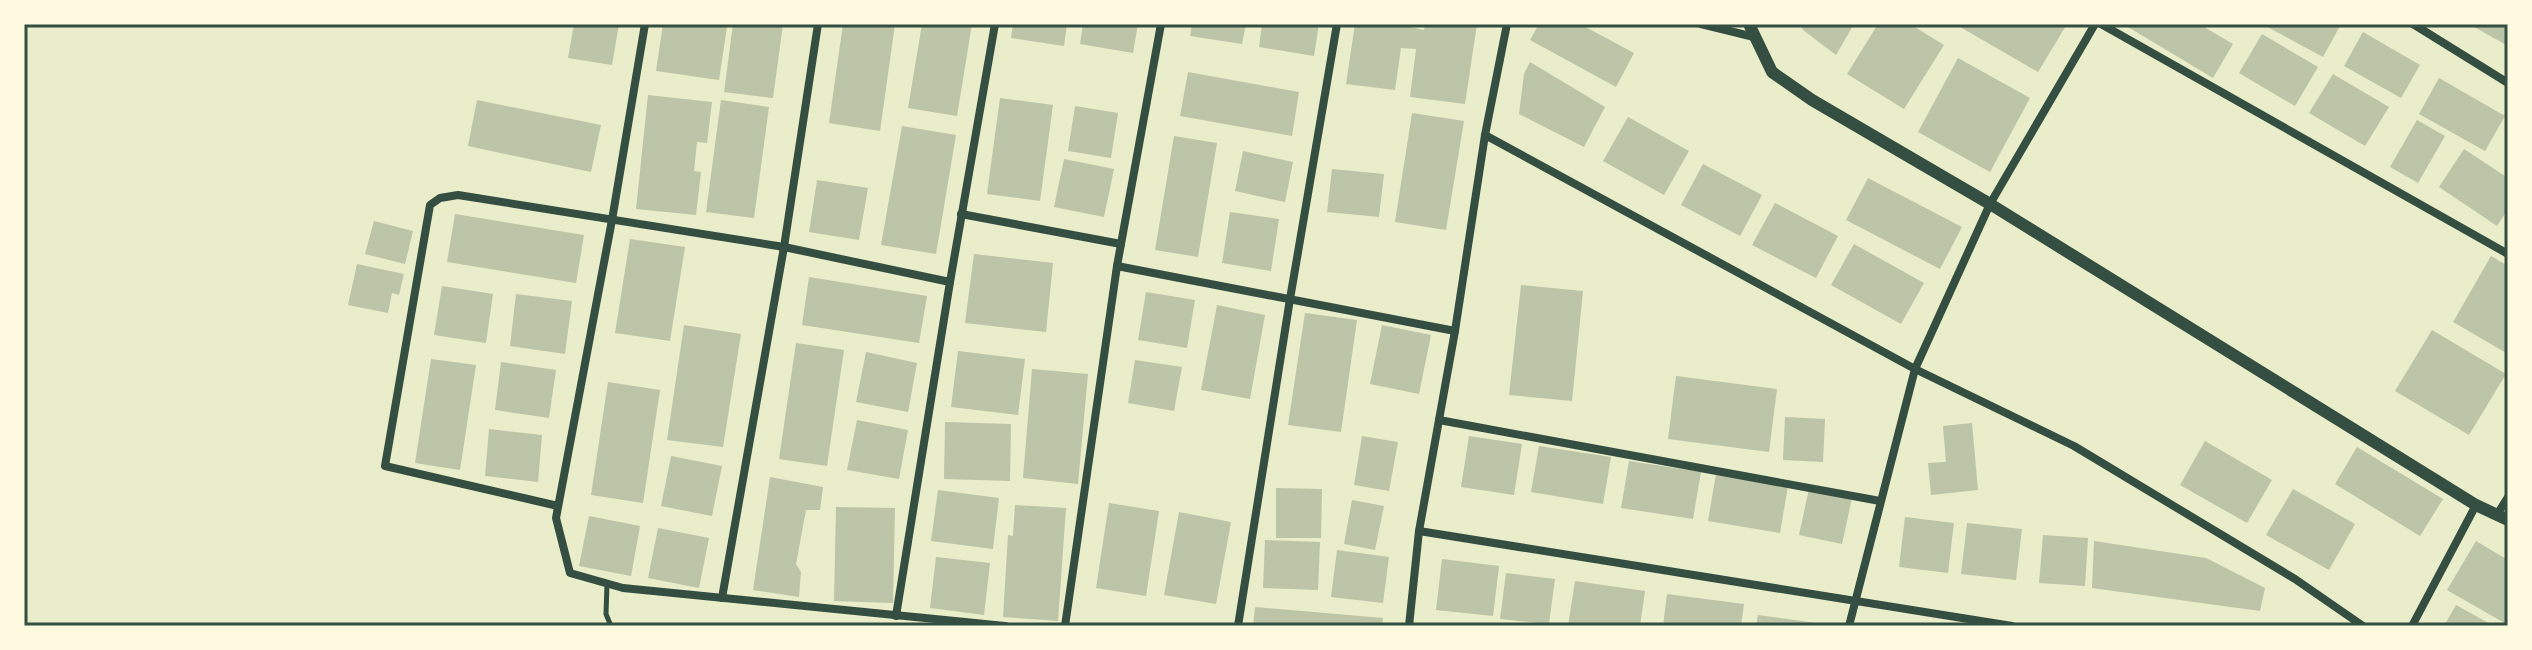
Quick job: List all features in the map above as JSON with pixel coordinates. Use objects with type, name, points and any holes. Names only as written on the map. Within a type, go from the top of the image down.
[{"type":"street","points":[[645,24],[556,518],[570,573],[623,588],[1005,626]]},
{"type":"street","points":[[722,598],[784,247],[818,24]]},
{"type":"street","points":[[896,616],[995,24]]},
{"type":"street","points":[[1065,626],[1117,266],[1161,24]]},
{"type":"street","points":[[1238,626],[1337,24]]},
{"type":"street","points":[[1409,626],[1419,531],[1455,331],[1485,135],[1507,24]]},
{"type":"street","points":[[1701,24],[1754,37]]},
{"type":"street","points":[[1737,24],[1754,37]]},
{"type":"street","points":[[1749,24],[1772,72],[1812,100],[1990,204],[2476,505],[2503,516],[2508,497]]},
{"type":"street","points":[[1849,626],[1915,369],[1990,204],[2098,24],[2508,254]]},
{"type":"street","points":[[2413,24],[2508,83]]},
{"type":"street","points":[[1485,135],[1915,369],[2074,446],[2295,579],[2363,626]]},
{"type":"street","points":[[558,506],[385,466],[430,205],[440,198],[458,195],[784,247],[950,282]]},
{"type":"street","points":[[961,214],[1121,244]]},
{"type":"street","points":[[1117,266],[1455,331]]},
{"type":"street","points":[[1439,420],[1880,501]]},
{"type":"street","points":[[2412,626],[2476,505]]},
{"type":"street","points":[[1419,531],[2012,626]]},
{"type":"lane","points":[[607,583],[606,614],[611,626]]},
{"type":"building","points":[[574,24],[619,24],[612,65],[568,58]]},
{"type":"building","points":[[663,24],[727,27],[719,80],[656,71]]},
{"type":"building","points":[[733,24],[783,24],[773,98],[724,92]]},
{"type":"building","points":[[843,24],[895,24],[880,131],[829,123]]},
{"type":"building","points":[[922,24],[972,24],[957,116],[908,108]]},
{"type":"building","points":[[1013,24],[1067,24],[1064,46],[1011,38]]},
{"type":"building","points":[[1083,24],[1138,24],[1133,53],[1080,44]]},
{"type":"building","points":[[1192,24],[1246,24],[1242,44],[1190,36]]},
{"type":"building","points":[[1262,24],[1319,24],[1314,56],[1259,47]]},
{"type":"building","points":[[1355,24],[1410,24],[1410,27],[1424,30],[1425,24],[1477,24],[1465,104],[1410,97],[1416,49],[1401,48],[1395,90],[1346,84]]},
{"type":"building","points":[[1539,24],[1580,24],[1634,53],[1616,87],[1530,40]]},
{"type":"building","points":[[1800,24],[1854,24],[1836,55],[1803,30]]},
{"type":"building","points":[[1878,24],[1910,24],[1944,45],[1904,109],[1847,74]]},
{"type":"building","points":[[1955,24],[2067,24],[2038,72]]},
{"type":"building","points":[[2123,24],[2199,24],[2233,44],[2213,78]]},
{"type":"building","points":[[2262,24],[2341,24],[2323,57]]},
{"type":"building","points":[[2469,24],[2508,24],[2508,46]]},
{"type":"building","points":[[2363,32],[2420,65],[2401,98],[2344,66]]},
{"type":"building","points":[[2262,34],[2318,67],[2295,106],[2239,73]]},
{"type":"building","points":[[1958,58],[2030,98],[1990,172],[1918,132]]},
{"type":"building","points":[[1530,62],[1605,107],[1584,147],[1519,114],[1524,74]]},
{"type":"building","points":[[1188,72],[1299,92],[1292,136],[1180,116]]},
{"type":"building","points":[[2333,74],[2389,107],[2365,146],[2309,113]]},
{"type":"building","points":[[2439,78],[2505,116],[2485,151],[2419,114]]},
{"type":"building","points":[[648,95],[712,102],[707,143],[697,142],[694,171],[701,172],[696,215],[636,209]]},
{"type":"building","points":[[1000,98],[1053,105],[1040,201],[987,194]]},
{"type":"building","points":[[477,100],[601,125],[591,172],[468,146]]},
{"type":"building","points":[[721,100],[769,107],[754,218],[706,212]]},
{"type":"building","points":[[1075,106],[1118,113],[1111,158],[1068,151]]},
{"type":"building","points":[[1412,113],[1464,121],[1446,230],[1395,222]]},
{"type":"building","points":[[1628,117],[1689,151],[1664,195],[1603,161]]},
{"type":"building","points":[[2417,120],[2445,136],[2418,183],[2390,167]]},
{"type":"building","points":[[902,126],[956,135],[936,254],[881,245]]},
{"type":"building","points":[[1174,136],[1217,143],[1198,257],[1155,250]]},
{"type":"building","points":[[2464,149],[2508,178],[2508,209],[2497,226],[2439,187]]},
{"type":"building","points":[[1243,151],[1293,162],[1285,202],[1235,191]]},
{"type":"building","points":[[1064,159],[1114,169],[1104,217],[1054,207]]},
{"type":"building","points":[[1703,164],[1762,195],[1740,236],[1681,205]]},
{"type":"building","points":[[1332,169],[1384,174],[1379,217],[1327,212]]},
{"type":"building","points":[[1868,178],[1962,227],[1940,269],[1846,220]]},
{"type":"building","points":[[817,180],[868,188],[859,240],[809,232]]},
{"type":"building","points":[[1775,203],[1838,236],[1816,278],[1752,245]]},
{"type":"building","points":[[1230,212],[1279,219],[1271,271],[1222,263]]},
{"type":"building","points":[[455,214],[584,235],[576,283],[447,262]]},
{"type":"building","points":[[374,221],[413,231],[405,264],[365,254]]},
{"type":"building","points":[[630,239],[685,247],[670,341],[615,333]]},
{"type":"building","points":[[1854,244],[1924,283],[1901,324],[1831,285]]},
{"type":"building","points":[[974,254],[1053,263],[1046,332],[965,323]]},
{"type":"building","points":[[2491,256],[2508,266],[2508,354],[2453,322]]},
{"type":"building","points":[[357,264],[404,274],[399,295],[392,293],[388,313],[348,305]]},
{"type":"building","points":[[809,277],[927,296],[919,343],[802,325]]},
{"type":"building","points":[[1521,285],[1583,291],[1572,401],[1509,395]]},
{"type":"building","points":[[442,286],[493,294],[486,343],[434,335]]},
{"type":"building","points":[[1146,292],[1195,300],[1187,348],[1138,340]]},
{"type":"building","points":[[516,294],[572,301],[565,354],[510,346]]},
{"type":"building","points":[[1217,305],[1265,315],[1250,399],[1201,390]]},
{"type":"building","points":[[1305,313],[1357,320],[1341,432],[1288,425]]},
{"type":"building","points":[[684,325],[741,334],[723,447],[667,440]]},
{"type":"building","points":[[1382,325],[1431,335],[1419,394],[1370,384]]},
{"type":"building","points":[[2432,330],[2506,374],[2469,435],[2395,391]]},
{"type":"building","points":[[796,343],[844,350],[827,466],[779,459]]},
{"type":"building","points":[[958,351],[1025,359],[1018,415],[951,407]]},
{"type":"building","points":[[866,352],[917,363],[908,412],[856,402]]},
{"type":"building","points":[[431,359],[476,365],[460,470],[415,463]]},
{"type":"building","points":[[1135,360],[1182,367],[1174,411],[1128,403]]},
{"type":"building","points":[[501,362],[556,370],[549,418],[495,410]]},
{"type":"building","points":[[1032,369],[1088,374],[1078,484],[1023,478]]},
{"type":"building","points":[[1676,376],[1777,389],[1769,452],[1668,439]]},
{"type":"building","points":[[608,382],[660,390],[643,503],[591,495]]},
{"type":"building","points":[[1785,417],[1825,419],[1823,462],[1783,460]]},
{"type":"building","points":[[857,420],[908,430],[899,479],[847,470]]},
{"type":"building","points":[[945,422],[1011,424],[1010,481],[944,479]]},
{"type":"building","points":[[1972,423],[1978,490],[1931,495],[1928,463],[1946,462],[1943,426]]},
{"type":"building","points":[[489,429],[542,435],[538,482],[485,476]]},
{"type":"building","points":[[1362,436],[1398,442],[1389,491],[1354,485]]},
{"type":"building","points":[[1469,436],[1522,444],[1514,495],[1461,487]]},
{"type":"building","points":[[2205,441],[2272,480],[2247,523],[2180,485]]},
{"type":"building","points":[[1539,446],[1611,457],[1603,504],[1531,492]]},
{"type":"building","points":[[2357,447],[2443,499],[2420,536],[2335,484]]},
{"type":"building","points":[[671,456],[722,466],[712,516],[661,506]]},
{"type":"building","points":[[1629,461],[1701,472],[1693,519],[1621,508]]},
{"type":"building","points":[[1716,474],[1788,486],[1780,533],[1708,521]]},
{"type":"building","points":[[770,477],[823,487],[820,510],[806,510],[796,564],[801,572],[799,597],[753,590]]},
{"type":"building","points":[[1276,488],[1322,489],[1321,538],[1276,538]]},
{"type":"building","points":[[1809,489],[1852,498],[1842,544],[1799,535]]},
{"type":"building","points":[[2293,489],[2355,524],[2329,570],[2266,535]]},
{"type":"building","points":[[938,490],[999,498],[993,549],[931,541]]},
{"type":"building","points":[[1352,500],[1384,506],[1375,550],[1344,544]]},
{"type":"building","points":[[1109,503],[1159,511],[1146,596],[1096,588]]},
{"type":"building","points":[[1015,505],[1066,508],[1058,621],[1003,617],[1008,535],[1013,536]]},
{"type":"building","points":[[836,507],[895,508],[893,603],[834,601]]},
{"type":"building","points":[[1179,512],[1231,522],[1216,604],[1164,595]]},
{"type":"building","points":[[589,516],[640,526],[631,576],[579,566]]},
{"type":"building","points":[[1905,517],[1954,523],[1948,573],[1899,567]]},
{"type":"building","points":[[1967,523],[2022,529],[2016,580],[1961,574]]},
{"type":"building","points":[[658,528],[709,538],[699,588],[648,578]]},
{"type":"building","points":[[2043,535],[2088,538],[2085,586],[2039,583]]},
{"type":"building","points":[[1265,540],[1320,542],[1318,590],[1263,588]]},
{"type":"building","points":[[2094,541],[2206,558],[2265,588],[2260,611],[2092,588]]},
{"type":"building","points":[[2476,541],[2508,560],[2508,625],[2447,590]]},
{"type":"building","points":[[1337,550],[1389,557],[1383,603],[1331,597]]},
{"type":"building","points":[[936,557],[990,563],[984,615],[930,608]]},
{"type":"building","points":[[1442,559],[1499,566],[1493,616],[1436,610]]},
{"type":"building","points":[[1506,573],[1555,579],[1549,624],[1500,619]]},
{"type":"building","points":[[1575,581],[1645,591],[1640,626],[1568,626]]},
{"type":"building","points":[[1667,594],[1744,604],[1741,626],[1663,626]]},
{"type":"building","points":[[2456,605],[2494,626],[2444,626]]},
{"type":"building","points":[[1255,607],[1383,618],[1382,626],[1253,626]]},
{"type":"building","points":[[1758,615],[1824,624],[1824,626],[1756,626]]}]
